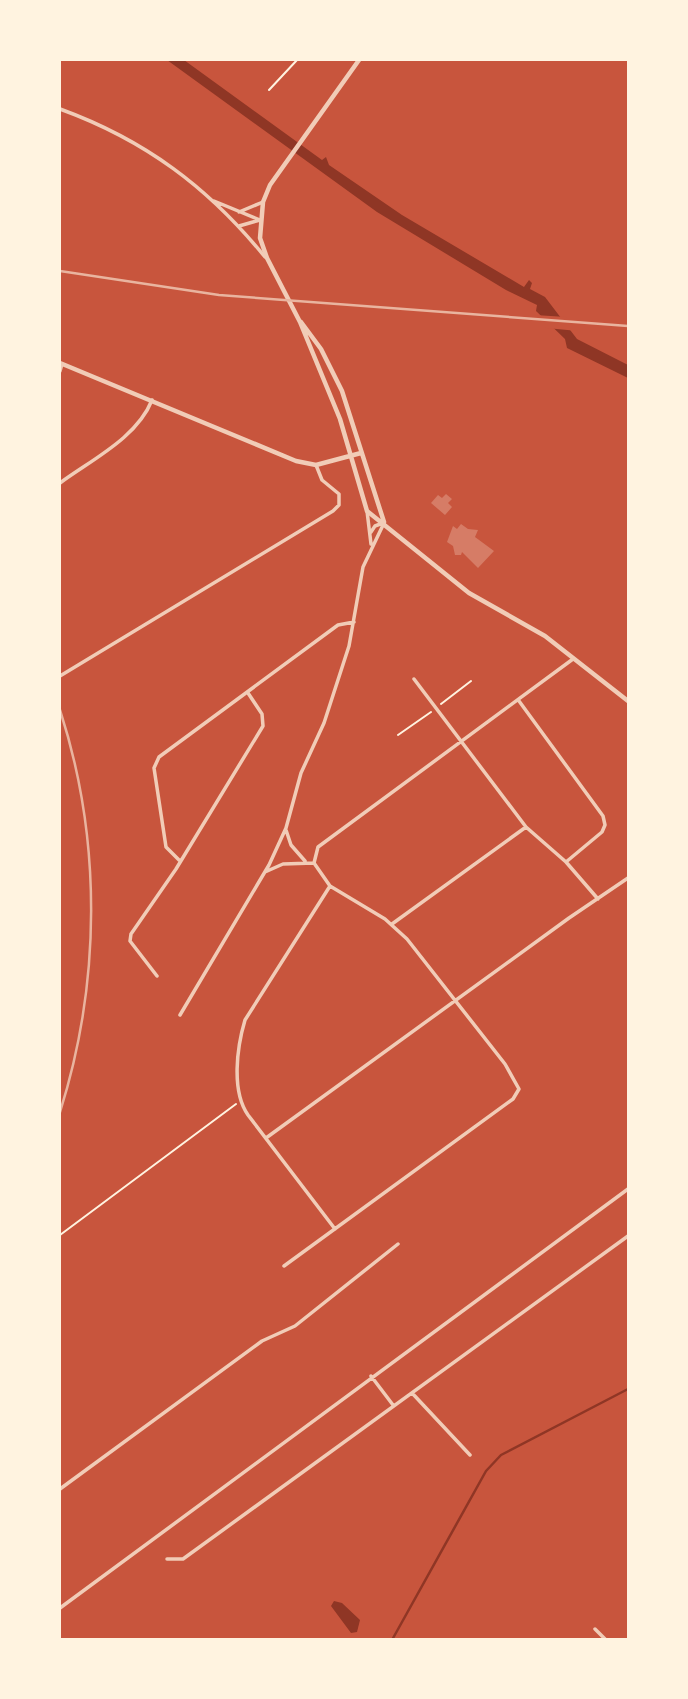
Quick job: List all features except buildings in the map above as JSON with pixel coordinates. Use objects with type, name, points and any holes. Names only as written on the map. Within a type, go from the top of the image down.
[{"type":"street","points":[[359,60],[283,166],[263,202],[260,238],[267,258],[300,322],[340,419],[367,511],[371,546]]},
{"type":"street","points":[[60,109],[157,155],[208,197],[267,258]]},
{"type":"street","points":[[208,197],[235,212],[260,220]]},
{"type":"street","points":[[235,212],[263,202]]},
{"type":"street","points":[[238,226],[260,220]]},
{"type":"street","points":[[180,1014],[263,874],[286,828],[300,773],[324,723],[354,622],[359,579],[371,546],[384,523],[342,391],[321,349],[300,322]]},
{"type":"street","points":[[60,371],[61,363],[296,461],[316,465],[361,453]]},
{"type":"street","points":[[60,483],[131,430],[142,420],[152,400]]},
{"type":"street","points":[[60,676],[333,511],[339,505],[339,494],[322,480],[316,465]]},
{"type":"street","points":[[367,511],[469,593],[545,636],[628,701]]},
{"type":"street","points":[[369,534],[375,526],[384,523]]},
{"type":"street","points":[[180,861],[166,847],[154,768],[159,757],[338,625],[354,622]]},
{"type":"street","points":[[314,863],[318,847],[573,659]]},
{"type":"street","points":[[414,679],[526,827],[566,862],[598,899]]},
{"type":"street","points":[[157,976],[130,941],[131,934],[180,861],[263,726],[262,714],[248,692]]},
{"type":"street","points":[[519,701],[603,816],[606,825],[602,832],[566,862]]},
{"type":"street","points":[[392,924],[526,827]]},
{"type":"street","points":[[286,828],[291,845],[306,862]]},
{"type":"street","points":[[263,874],[283,864],[314,863],[330,886],[392,924],[407,939],[505,1064],[519,1089],[513,1099],[284,1266]]},
{"type":"street","points":[[266,1138],[453,1001],[628,878]]},
{"type":"street","points":[[330,886],[245,1020],[240,1037],[240,1101],[335,1228]]},
{"type":"street","points":[[60,1608],[628,1189]]},
{"type":"street","points":[[167,1559],[183,1559],[628,1236]]},
{"type":"street","points":[[60,1489],[262,1341],[285,1332],[398,1244]]},
{"type":"street","points":[[371,1376],[394,1406]]},
{"type":"street","points":[[412,1393],[470,1455]]},
{"type":"street","points":[[60,1601],[67,1602]]},
{"type":"street","points":[[595,1629],[606,1640]]},
{"type":"path","points":[[270,90],[297,60]]},
{"type":"path","points":[[60,1235],[240,1101]]},
{"type":"shaded area","points":[[167,60],[184,60],[322,160],[326,157],[329,165],[402,215],[524,287],[529,280],[532,283],[530,289],[545,297],[577,339],[628,365],[628,378],[567,348],[565,339],[536,311],[537,305],[506,290],[377,212]]},
{"type":"shaded area","points":[[334,1601],[342,1603],[360,1620],[357,1632],[351,1633],[331,1606]]},
{"type":"pier","points":[[535,315],[566,317],[578,331],[546,328]]},
{"type":"waterway","points":[[392,1640],[486,1471],[501,1455],[628,1389]]},
{"type":"railway","points":[[60,271],[219,295],[628,326]]},
{"type":"railway","points":[[60,710],[74,759],[83,809],[91,911],[83,1013],[60,1112]]}]
